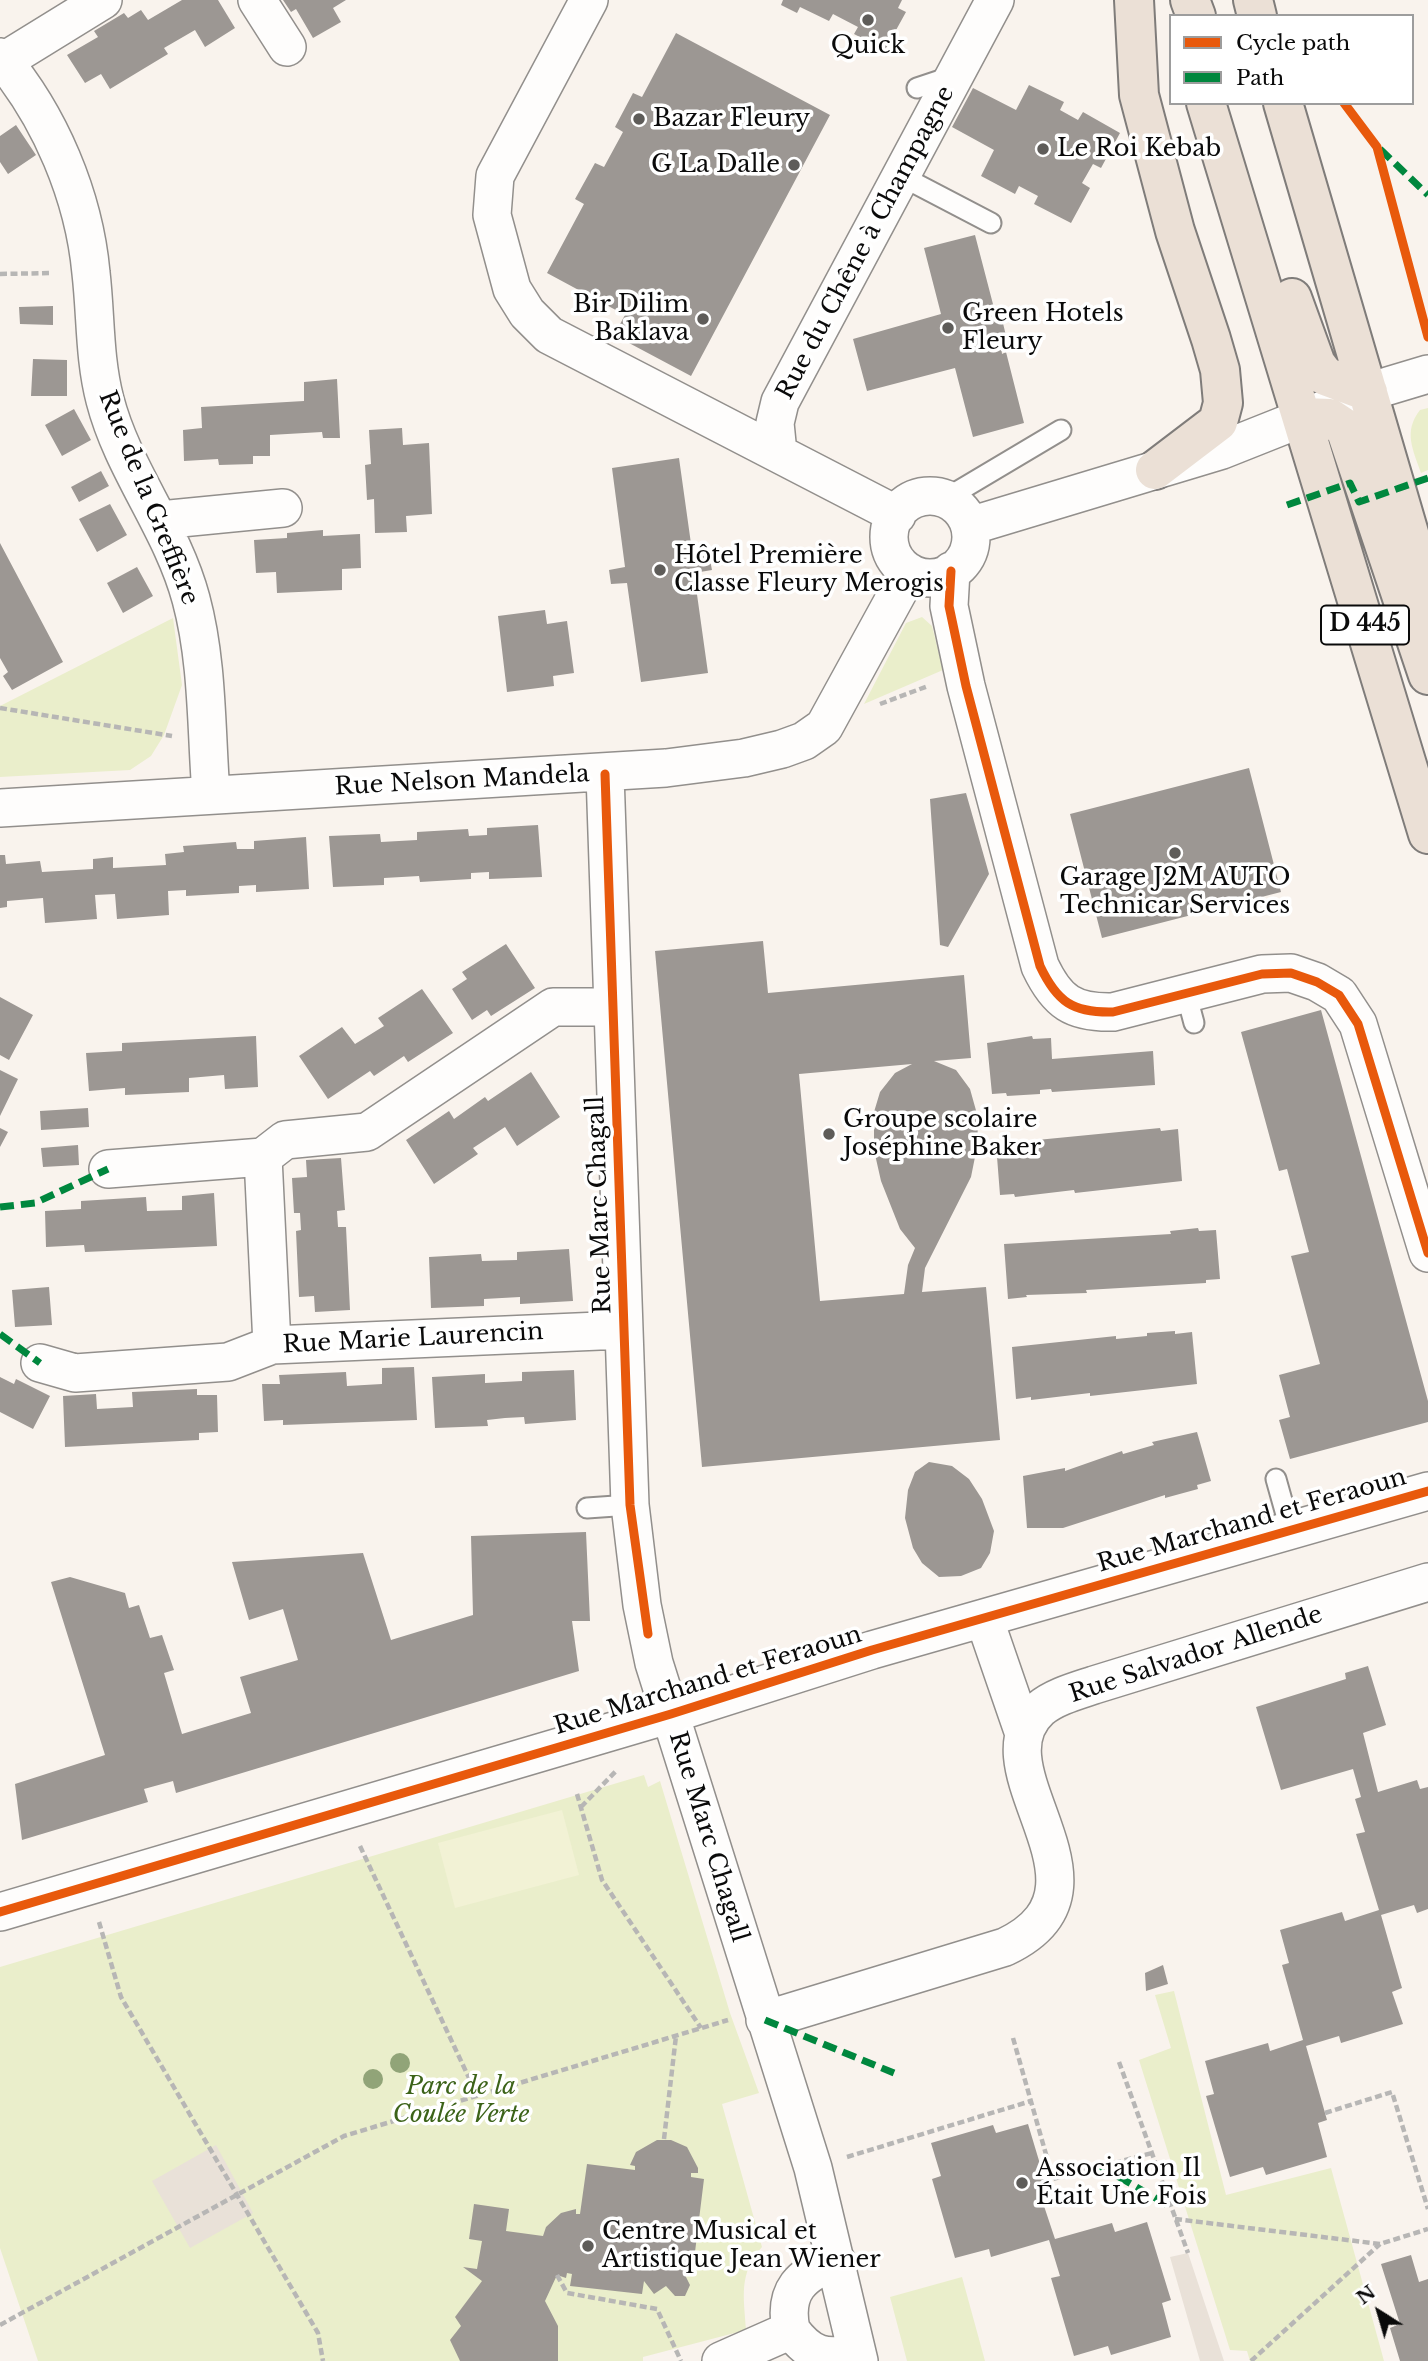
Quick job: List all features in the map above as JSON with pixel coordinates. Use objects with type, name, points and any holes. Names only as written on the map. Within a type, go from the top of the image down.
[{"type":"main road","points":[[1134,0],[1139,95],[1175,231],[1220,370],[1223,403],[1217,422],[1155,470]]},
{"type":"main road","name":"D 445","points":[[1207,105],[1428,834]]},
{"type":"main road","points":[[1232,105],[1316,364],[1325,376],[1368,392]]},
{"type":"main road","name":"D 445","points":[[1284,105],[1428,598]]},
{"type":"main road","points":[[1303,417],[1331,418],[1345,428],[1428,675]]},
{"type":"street","points":[[2,59],[103,0]]},
{"type":"street","points":[[257,0],[287,47]]},
{"type":"street","points":[[589,0],[495,176],[492,215],[512,289],[527,313],[549,335],[897,515]]},
{"type":"street","name":"Rue du Chêne à Champagne","points":[[778,453],[775,423],[780,402],[995,0]]},
{"type":"street","name":"Rue de la Greffière","points":[[2,59],[18,77],[46,126],[71,181],[91,272],[96,351],[105,400],[118,438],[160,520],[191,598],[204,668],[211,794]]},
{"type":"street","points":[[970,526],[1222,450],[1368,392],[1428,374]]},
{"type":"street","points":[[930,496],[946,499],[959,508],[970,526],[970,548],[959,567],[951,571],[931,578],[909,572],[892,555],[889,533],[897,515],[912,500],[930,496]]},
{"type":"street","points":[[160,520],[283,508]]},
{"type":"street","points":[[951,571],[949,606],[966,686],[1040,966],[1049,986],[1068,1005],[1089,1013],[1190,1008],[1262,974],[1291,973],[1317,982],[1339,996],[1358,1024],[1428,1253]]},
{"type":"street","name":"Rue Nelson Mandela","points":[[0,807],[605,774],[744,758],[782,749],[804,741],[824,727],[840,703],[909,572]]},
{"type":"street","name":"Rue Marc Chagall","points":[[605,774],[631,1504],[642,1605],[654,1663],[763,2014]]},
{"type":"street","points":[[108,1169],[263,1157],[285,1140],[367,1132],[553,1007],[612,1007]]},
{"type":"street","points":[[263,1157],[272,1345]]},
{"type":"street","name":"Rue Marie Laurencin","points":[[40,1363],[75,1373],[228,1362],[272,1345],[624,1330]]},
{"type":"street","name":"Rue Marchand et Feraoun","points":[[0,1912],[671,1714],[984,1618],[1428,1491]]},
{"type":"street","name":"Rue Salvador Allende","points":[[1024,1734],[1039,1710],[1063,1696],[1428,1582]]},
{"type":"street","points":[[836,2260],[811,2271],[795,2288],[787,2309],[791,2330],[803,2346],[829,2358],[858,2357],[836,2260],[813,2168],[763,2014],[1005,1947],[1025,1938],[1043,1922],[1053,1902],[1057,1878],[1024,1763],[1024,1734],[984,1618]]},
{"type":"street","points":[[721,2361],[791,2330]]},
{"type":"lane","points":[[917,88],[954,76]]},
{"type":"lane","points":[[901,176],[991,223]]},
{"type":"lane","points":[[946,499],[1061,430]]},
{"type":"lane","points":[[1276,1479],[1290,1529]]},
{"type":"lane","points":[[587,1508],[631,1504]]},
{"type":"path","points":[[0,274],[91,272]]},
{"type":"path","points":[[840,703],[864,711],[941,681],[966,686]]},
{"type":"path","points":[[0,708],[208,740]]},
{"type":"path","points":[[577,1794],[602,1880],[701,2028]]},
{"type":"path","points":[[351,1808],[359,1843],[477,2095]]},
{"type":"path","points":[[100,1928],[121,1997],[318,2333],[323,2361]]},
{"type":"path","points":[[0,2325],[344,2136],[701,2028],[763,2014]]},
{"type":"path","points":[[664,2139],[676,2036]]},
{"type":"path","points":[[1013,2038],[1053,2179],[1152,2153]]},
{"type":"path","points":[[1119,2062],[1188,2253]]},
{"type":"path","points":[[1325,2113],[1392,2092],[1428,2209]]},
{"type":"path","points":[[813,2168],[1031,2101]]},
{"type":"path","points":[[1175,2219],[1380,2244],[1428,2229]]},
{"type":"path","points":[[1251,2361],[1380,2244]]},
{"type":"path","points":[[557,2275],[567,2293],[657,2309],[681,2361]]},
{"type":"green space","points":[[1428,408],[1428,470],[1421,473],[1411,433],[1420,410]]},
{"type":"green space","points":[[922,617],[932,626],[943,670],[864,704],[906,623]]},
{"type":"green space","points":[[173,618],[182,685],[164,735],[151,756],[130,770],[0,777],[0,706]]},
{"type":"green space","name":"Parc de la Coulée Verte","points":[[644,1775],[648,1787],[660,1781],[730,2013],[759,2093],[722,2104],[762,2247],[749,2267],[744,2286],[746,2330],[643,2357],[643,2361],[38,2361],[0,2248],[0,1967]]},
{"type":"green space","points":[[562,1810],[579,1875],[455,1908],[438,1843]]},
{"type":"green space","points":[[1174,1991],[1226,2195],[1331,2168],[1384,2361],[1250,2361],[1247,2351],[1230,2350],[1139,2060],[1171,2048],[1155,1995]]},
{"type":"green space","points":[[962,2277],[985,2361],[907,2361],[890,2297]]},
{"type":"shaded area","points":[[216,2145],[253,2213],[190,2248],[152,2181]]},
{"type":"shaded area","points":[[1188,2253],[1224,2361],[1200,2361],[1170,2257]]},
{"type":"building","points":[[182,0],[218,0],[235,28],[205,47],[195,30],[164,48],[168,54],[110,89],[101,74],[85,83],[67,55],[98,37],[94,31],[124,13],[128,18],[141,10],[148,20]]},
{"type":"building","points":[[283,0],[346,0],[333,8],[341,22],[313,38],[296,9],[291,12]]},
{"type":"building","name":"Quick","points":[[783,0],[902,0],[898,8],[906,12],[885,50],[854,34],[858,27],[833,14],[829,21],[800,7],[797,13],[781,5]]},
{"type":"building","points":[[676,33],[830,115],[691,376],[614,335],[625,315],[547,273],[584,204],[575,199],[595,163],[604,167],[623,132],[615,127],[633,93],[642,97]]},
{"type":"building","points":[[1029,85],[1064,102],[1060,110],[1078,120],[1083,112],[1120,133],[1101,168],[1093,164],[1082,183],[1090,188],[1071,223],[1034,204],[1038,196],[1019,186],[1015,194],[981,176],[994,150],[952,127],[973,88],[1016,110]]},
{"type":"building","points":[[16,125],[36,155],[8,174],[0,162],[0,136]]},
{"type":"building","name":"Green Hotels Fleury","points":[[975,235],[994,308],[991,309],[993,318],[1001,315],[1008,344],[1001,346],[1002,354],[1006,352],[1024,423],[973,437],[955,368],[867,391],[853,339],[941,314],[924,248]]},
{"type":"building","points":[[53,306],[53,325],[20,324],[19,307]]},
{"type":"building","points":[[33,359],[67,360],[67,396],[31,396]]},
{"type":"building","points":[[337,379],[340,438],[323,438],[322,432],[270,435],[270,456],[253,456],[253,464],[219,465],[218,459],[184,461],[183,430],[202,428],[201,407],[304,401],[304,382]]},
{"type":"building","points":[[74,409],[91,440],[62,456],[45,425]]},
{"type":"building","points":[[402,428],[403,445],[429,443],[432,514],[406,516],[407,532],[375,533],[374,499],[367,500],[365,465],[371,464],[369,430]]},
{"type":"building","points":[[679,458],[693,558],[709,555],[712,570],[694,573],[708,673],[641,682],[627,583],[611,584],[609,570],[625,567],[612,468]]},
{"type":"building","points":[[101,471],[109,486],[79,502],[71,487]]},
{"type":"building","points":[[110,504],[127,535],[97,552],[79,519]]},
{"type":"building","points":[[323,530],[323,536],[360,534],[361,568],[342,569],[342,590],[277,593],[276,572],[256,573],[254,540],[287,538],[287,533]]},
{"type":"building","points":[[0,543],[63,662],[12,690],[3,676],[8,672],[0,658]]},
{"type":"building","points":[[137,567],[153,596],[123,613],[107,583]]},
{"type":"building","points":[[545,610],[547,624],[567,621],[574,673],[553,676],[554,686],[507,692],[498,616]]},
{"type":"building","name":"Garage J2M AUTO Technicar Services","points":[[1249,768],[1281,892],[1102,938],[1070,814]]},
{"type":"building","points":[[966,793],[989,874],[948,947],[940,945],[930,799]]},
{"type":"building","points":[[538,825],[542,877],[489,879],[489,872],[471,873],[471,879],[420,882],[419,876],[384,878],[384,885],[333,887],[329,836],[380,834],[381,842],[417,840],[417,832],[468,829],[469,836],[487,835],[487,828]]},
{"type":"building","points":[[306,837],[309,889],[256,892],[256,885],[239,886],[239,893],[186,896],[186,890],[168,891],[169,915],[117,919],[115,894],[95,895],[97,919],[45,923],[43,898],[7,901],[7,907],[0,908],[0,855],[5,855],[6,864],[40,861],[42,872],[93,869],[93,859],[113,857],[113,868],[166,865],[165,854],[184,852],[183,846],[236,842],[237,849],[254,849],[254,841]]},
{"type":"building","points":[[763,941],[768,993],[964,975],[971,1058],[934,1061],[956,1070],[970,1089],[977,1114],[978,1142],[971,1177],[925,1268],[922,1292],[986,1287],[1000,1440],[702,1467],[655,951]],"holes":[[[912,1064],[895,1073],[880,1092],[874,1112],[874,1150],[881,1181],[900,1229],[915,1248],[908,1265],[904,1294],[820,1301],[799,1074]]]},
{"type":"building","points":[[506,944],[535,988],[491,1016],[487,1010],[472,1020],[452,989],[467,979],[462,972]]},
{"type":"building","points":[[422,989],[453,1033],[408,1062],[404,1056],[374,1076],[370,1071],[328,1099],[299,1056],[342,1027],[355,1044],[384,1026],[378,1018]]},
{"type":"building","points":[[0,997],[33,1015],[9,1060],[0,1055]]},
{"type":"building","points":[[1321,1010],[1428,1401],[1428,1422],[1290,1459],[1279,1420],[1290,1417],[1279,1375],[1320,1364],[1291,1256],[1309,1252],[1287,1169],[1279,1171],[1241,1032]]},
{"type":"building","points":[[256,1036],[258,1087],[225,1089],[224,1075],[189,1078],[189,1092],[125,1095],[125,1088],[89,1091],[86,1053],[122,1051],[122,1043]]},
{"type":"building","points":[[1032,1036],[1033,1039],[1051,1038],[1052,1059],[1153,1051],[1155,1085],[1052,1092],[1051,1089],[1040,1090],[1040,1094],[1007,1096],[1006,1093],[992,1094],[987,1043]]},
{"type":"building","points":[[0,1070],[18,1079],[0,1116]]},
{"type":"building","points":[[531,1072],[560,1117],[517,1146],[505,1127],[473,1148],[478,1154],[434,1184],[406,1140],[449,1111],[454,1119],[485,1097],[488,1101]]},
{"type":"building","points":[[88,1108],[89,1127],[41,1130],[40,1111]]},
{"type":"building","points":[[0,1128],[8,1132],[0,1147]]},
{"type":"building","points":[[1160,1128],[1161,1131],[1178,1129],[1182,1181],[1075,1193],[1074,1190],[1015,1197],[1014,1194],[1000,1195],[996,1144]]},
{"type":"building","points":[[78,1145],[79,1165],[43,1167],[41,1148]]},
{"type":"building","points":[[341,1158],[345,1210],[337,1211],[338,1227],[346,1227],[350,1310],[315,1312],[314,1296],[299,1297],[296,1231],[301,1230],[300,1213],[294,1213],[292,1178],[307,1177],[306,1160]]},
{"type":"building","points":[[214,1193],[217,1246],[85,1252],[84,1245],[46,1247],[45,1211],[81,1209],[81,1201],[146,1197],[147,1211],[182,1210],[182,1196]]},
{"type":"building","points":[[1198,1228],[1199,1231],[1216,1230],[1220,1279],[1206,1280],[1206,1283],[1086,1290],[1087,1293],[1026,1295],[1027,1297],[1008,1299],[1004,1244],[1171,1234],[1170,1231]]},
{"type":"building","points":[[569,1249],[573,1301],[520,1304],[520,1297],[484,1299],[484,1306],[431,1308],[429,1257],[481,1254],[482,1261],[517,1260],[517,1252]]},
{"type":"building","points":[[49,1287],[52,1325],[15,1327],[12,1290]]},
{"type":"building","points":[[1175,1331],[1175,1334],[1192,1332],[1197,1384],[1090,1396],[1090,1393],[1031,1400],[1031,1397],[1016,1399],[1012,1347],[1116,1336],[1116,1339],[1147,1336],[1147,1333]]},
{"type":"building","points":[[414,1367],[417,1420],[283,1425],[283,1420],[264,1421],[262,1384],[280,1384],[279,1375],[346,1372],[347,1386],[382,1384],[382,1368]]},
{"type":"building","points":[[574,1370],[576,1420],[525,1424],[524,1417],[505,1418],[487,1420],[488,1426],[435,1428],[432,1377],[485,1374],[485,1383],[522,1381],[522,1372]]},
{"type":"building","points":[[0,1377],[14,1384],[16,1379],[50,1396],[33,1429],[0,1412]]},
{"type":"building","points":[[197,1389],[197,1395],[217,1395],[218,1432],[199,1433],[199,1440],[65,1447],[63,1396],[96,1394],[97,1409],[133,1407],[132,1392]]},
{"type":"building","points":[[1197,1432],[1211,1481],[1197,1485],[1198,1489],[1165,1498],[1165,1495],[1063,1528],[1027,1528],[1023,1476],[1065,1468],[1065,1471],[1122,1451],[1123,1454],[1154,1445],[1152,1442]]},
{"type":"building","points":[[929,1462],[952,1466],[969,1479],[982,1499],[994,1531],[990,1553],[981,1568],[961,1576],[939,1577],[922,1563],[913,1548],[905,1518],[908,1490],[915,1472]]},
{"type":"building","points":[[586,1532],[590,1621],[572,1621],[579,1671],[176,1793],[173,1781],[144,1789],[148,1802],[22,1840],[15,1784],[105,1755],[51,1582],[70,1577],[125,1593],[129,1608],[139,1605],[150,1638],[162,1635],[174,1670],[164,1673],[182,1734],[251,1713],[240,1677],[298,1660],[283,1609],[249,1620],[232,1562],[363,1553],[391,1640],[473,1615],[471,1536]]},
{"type":"building","points":[[1368,1666],[1386,1725],[1363,1733],[1378,1792],[1417,1780],[1420,1789],[1428,1787],[1428,1909],[1417,1913],[1414,1905],[1381,1915],[1402,1988],[1392,1992],[1403,2024],[1341,2043],[1339,2036],[1306,2046],[1327,2120],[1318,2123],[1327,2157],[1266,2175],[1263,2167],[1230,2177],[1206,2096],[1214,2094],[1205,2061],[1268,2043],[1270,2051],[1303,2040],[1282,1965],[1289,1963],[1280,1930],[1342,1912],[1345,1921],[1379,1910],[1356,1834],[1365,1832],[1355,1799],[1361,1797],[1353,1769],[1281,1790],[1256,1707],[1346,1679],[1345,1673]]},
{"type":"building","points":[[1163,1965],[1168,1984],[1146,1991],[1145,1973]]},
{"type":"building","points":[[1028,2124],[1052,2204],[1044,2206],[1055,2239],[1112,2223],[1115,2232],[1147,2222],[1171,2300],[1162,2303],[1171,2337],[1111,2355],[1108,2346],[1074,2356],[1051,2278],[1060,2276],[1049,2240],[991,2257],[989,2249],[955,2258],[932,2179],[941,2176],[931,2143],[993,2125],[996,2133]]},
{"type":"building","name":"Centre Musical et Artistique Jean Wiener","points":[[657,2140],[671,2140],[687,2147],[698,2168],[698,2173],[691,2173],[691,2177],[704,2179],[695,2252],[685,2251],[695,2264],[684,2273],[690,2285],[685,2296],[675,2296],[666,2286],[654,2294],[644,2281],[642,2294],[570,2286],[572,2274],[567,2273],[566,2278],[557,2275],[545,2301],[558,2326],[558,2361],[460,2361],[450,2340],[461,2326],[455,2317],[482,2281],[463,2267],[477,2269],[482,2241],[469,2239],[474,2204],[509,2209],[506,2231],[543,2236],[546,2227],[561,2213],[576,2209],[576,2214],[580,2214],[587,2164],[635,2170],[635,2166],[630,2165],[636,2152]]},
{"type":"building","points":[[1411,2255],[1419,2282],[1428,2279],[1428,2361],[1400,2361],[1390,2328],[1400,2324],[1381,2264]]},
{"type":"marked path","points":[[1380,149],[1428,195]]},
{"type":"marked path","points":[[1287,505],[1350,483],[1359,502],[1428,478]]},
{"type":"marked path","points":[[0,1207],[35,1203],[108,1169]]},
{"type":"marked path","points":[[0,1334],[40,1363]]},
{"type":"marked path","points":[[765,2020],[894,2073]]},
{"type":"marked path","points":[[1100,2166],[1171,2207]]},
{"type":"cycle path","points":[[1346,105],[1377,147],[1428,337]]},
{"type":"cycle path","points":[[951,571],[949,606],[966,686],[1040,966],[1053,989],[1068,1003],[1099,1012],[1113,1012],[1262,974],[1291,973],[1317,982],[1339,995],[1358,1024],[1428,1253]]},
{"type":"cycle path","points":[[605,774],[630,1505],[648,1634]]},
{"type":"cycle path","points":[[0,1912],[671,1714],[872,1650],[1428,1491]]},
{"type":"place","name":"Quick","points":[[868,20]]},
{"type":"place","name":"Bazar Fleury","points":[[639,119]]},
{"type":"place","name":"Le Roi Kebab","points":[[1043,149]]},
{"type":"place","name":"G La Dalle","points":[[794,165]]},
{"type":"place","name":"Bir Dilim Baklava","points":[[703,319]]},
{"type":"place","name":"Green Hotels Fleury","points":[[948,328]]},
{"type":"place","name":"Hôtel Première Classe Fleury Merogis","points":[[660,570]]},
{"type":"place","name":"Garage J2M AUTO Technicar Services","points":[[1175,853]]},
{"type":"place","name":"Groupe scolaire Joséphine Baker","points":[[829,1134]]},
{"type":"place","name":"Association Il Était Une Fois","points":[[1022,2183]]},
{"type":"place","name":"Centre Musical et Artistique Jean Wiener","points":[[588,2246]]}]
